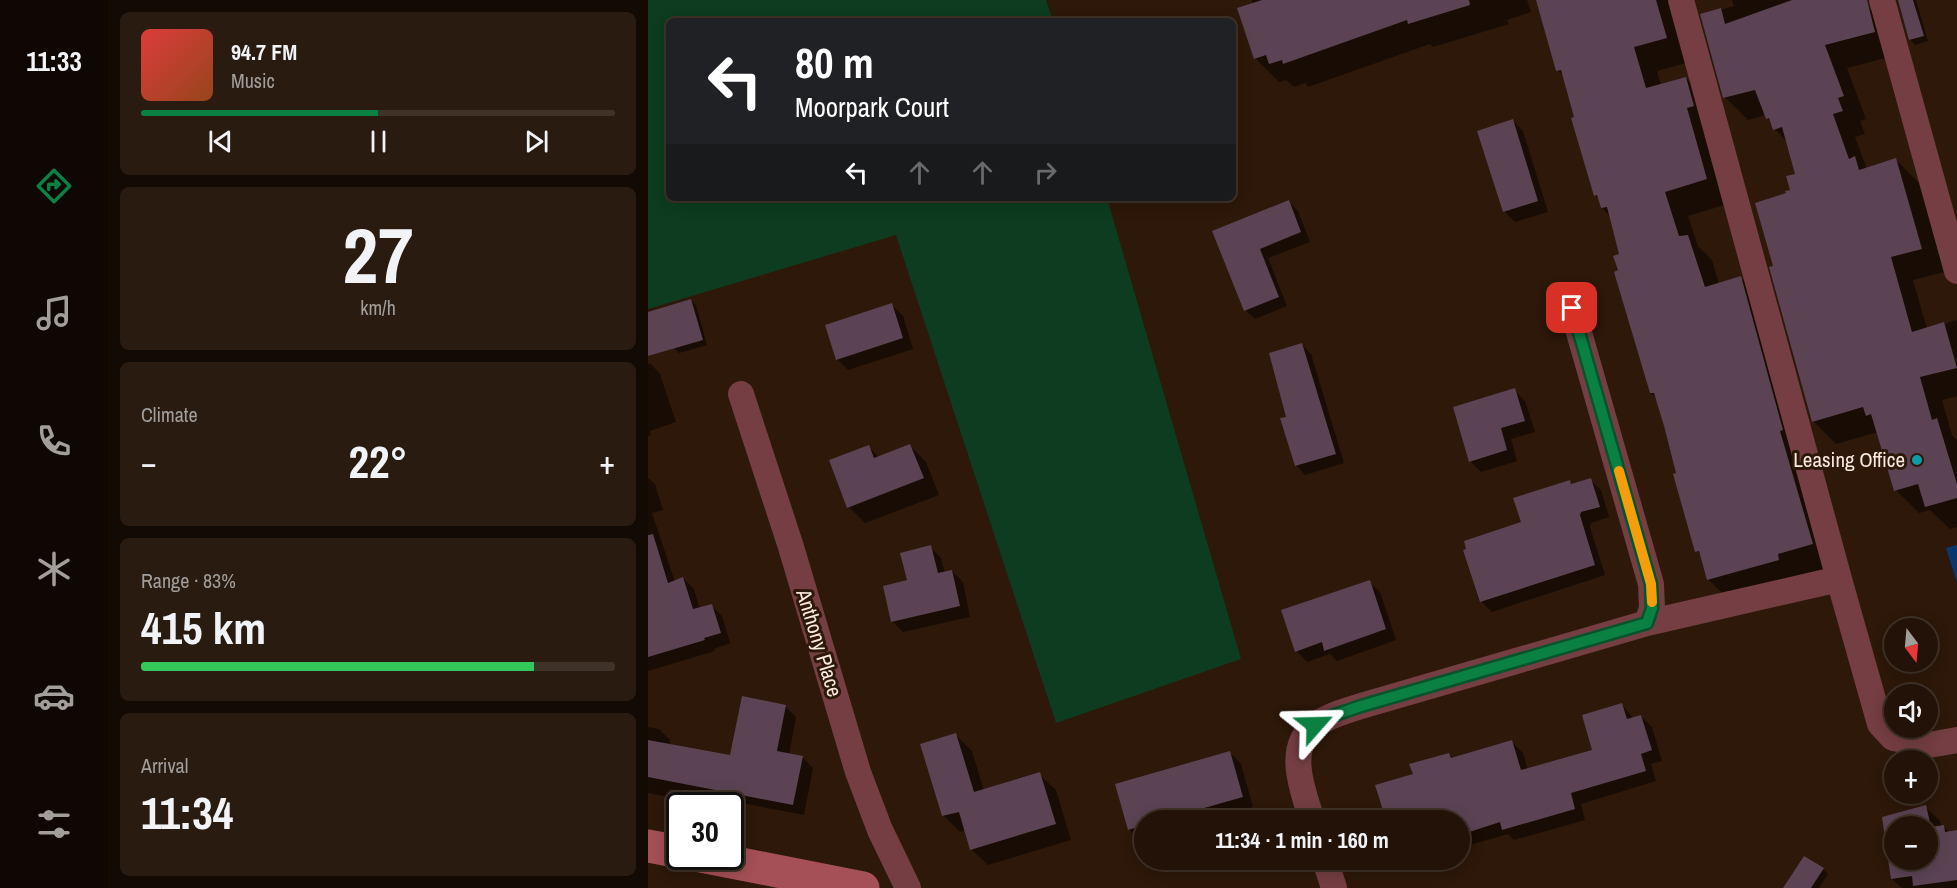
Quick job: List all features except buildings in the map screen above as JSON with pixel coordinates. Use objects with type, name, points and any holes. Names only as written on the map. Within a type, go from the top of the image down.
[{"type":"main road","points":[[648,846],[666,849]]},
{"type":"main road","points":[[744,864],[864,888]]},
{"type":"street","points":[[1681,0],[1880,724],[1893,738],[1917,743],[1929,745],[1957,740]]},
{"type":"street","points":[[1882,0],[1957,271]]},
{"type":"street","points":[[1572,308],[1651,584],[1652,608],[1647,623]]},
{"type":"street","name":"Anthony Place","points":[[741,394],[791,547],[858,772],[880,830],[908,888]]},
{"type":"street","points":[[1309,810],[1301,784],[1300,745],[1315,725],[1332,716],[1647,623],[1839,579]]},
{"type":"street","points":[[1328,870],[1334,888]]},
{"type":"green space","points":[[648,0],[1046,0],[1052,18],[666,18],[666,201],[1108,201],[1241,659],[1056,723],[896,235],[648,309]]},
{"type":"water","points":[[1957,545],[1957,583],[1946,548]]},
{"type":"slow traffic","points":[[1619,471],[1651,584],[1652,602]]},
{"type":"place","name":"Leasing Office","points":[[1917,460]]},
{"type":"route","points":[[1315,725],[1332,716],[1361,706],[1647,623],[1652,608],[1651,584],[1572,308]]}]
